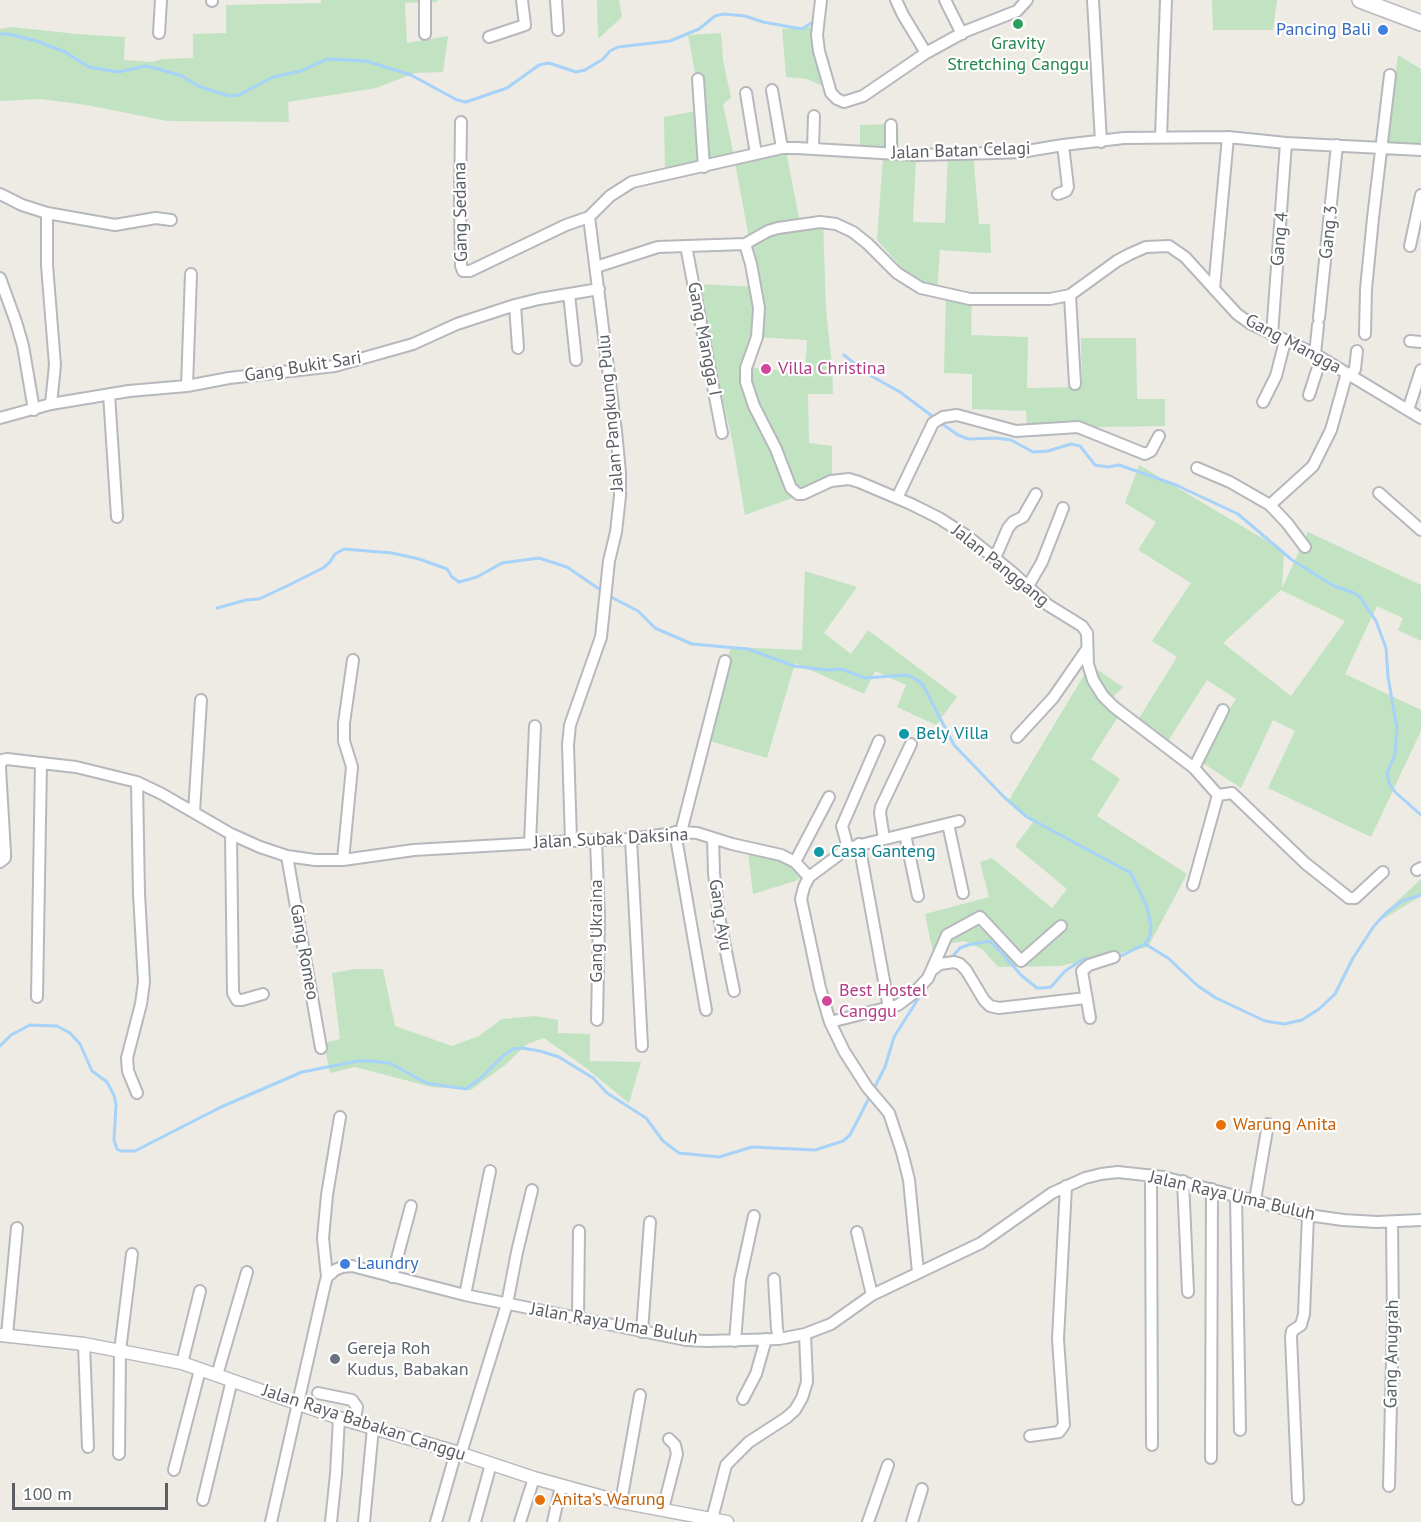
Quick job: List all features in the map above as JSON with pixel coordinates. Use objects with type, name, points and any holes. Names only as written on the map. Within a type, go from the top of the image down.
[{"type":"main road","points":[[1360,0],[1421,22]]},
{"type":"street","points":[[159,33],[161,0]]},
{"type":"street","points":[[425,0],[425,34]]},
{"type":"street","points":[[489,37],[525,25],[522,0]]},
{"type":"street","points":[[556,0],[558,30]]},
{"type":"street","points":[[821,0],[817,35],[819,51],[831,93],[844,102],[863,96],[926,53],[974,27],[1008,15],[1027,0]]},
{"type":"street","points":[[896,0],[926,53]]},
{"type":"street","points":[[945,0],[962,34]]},
{"type":"street","points":[[1093,0],[1101,141]]},
{"type":"street","points":[[1161,137],[1166,0]]},
{"type":"street","points":[[1365,334],[1366,289],[1390,75]]},
{"type":"street","points":[[698,79],[704,166]]},
{"type":"street","points":[[772,90],[782,148]]},
{"type":"street","points":[[746,93],[756,154]]},
{"type":"street","points":[[813,149],[814,116]]},
{"type":"street","name":"Gang Sedana","points":[[460,122],[461,266],[463,272],[470,271],[566,225],[589,217]]},
{"type":"street","points":[[891,125],[891,154]]},
{"type":"street","name":"Jalan Batan Celagi","points":[[589,217],[610,196],[632,182],[782,148],[915,155],[1021,152],[1063,145],[1161,137],[1228,137],[1286,143],[1421,150]]},
{"type":"street","points":[[1214,289],[1228,137]]},
{"type":"street","name":"Gang 4","points":[[1272,335],[1286,143]]},
{"type":"street","points":[[1058,194],[1066,191],[1068,187],[1063,145]]},
{"type":"street","name":"Gang 3","points":[[1309,395],[1318,356],[1319,322],[1337,146]]},
{"type":"street","points":[[0,194],[22,205],[47,213],[115,225],[156,218],[171,220]]},
{"type":"street","points":[[1410,246],[1421,195]]},
{"type":"street","points":[[47,213],[47,265],[56,365],[51,405]]},
{"type":"street","name":"Jalan Pangkung Pulu","points":[[571,841],[568,745],[570,725],[601,637],[609,561],[616,532],[620,496],[619,463],[589,217]]},
{"type":"street","name":"Gang Mangga","points":[[596,267],[658,247],[745,244],[778,228],[820,222],[836,224],[853,232],[897,273],[909,282],[930,291],[970,299],[1050,299],[1070,295],[1117,261],[1146,247],[1169,246],[1185,257],[1238,314],[1272,335],[1318,356],[1421,417]]},
{"type":"street","name":"Jalan Panggang","points":[[745,244],[752,264],[759,308],[757,337],[746,368],[746,382],[754,406],[776,449],[791,488],[798,494],[802,494],[831,481],[849,479],[939,518],[967,536],[1048,605],[1082,626],[1087,633],[1088,664],[1093,680],[1103,696],[1114,707],[1194,768],[1218,795]]},
{"type":"street","name":"Gang Mangga I","points":[[686,246],[723,433]]},
{"type":"street","points":[[187,386],[191,274]]},
{"type":"street","points":[[0,278],[20,338],[34,410]]},
{"type":"street","name":"Gang Bukit Sari","points":[[0,418],[109,394],[335,366],[413,344],[457,324],[514,305],[598,290]]},
{"type":"street","points":[[569,294],[576,360]]},
{"type":"street","points":[[1070,295],[1075,384]]},
{"type":"street","points":[[514,305],[518,348]]},
{"type":"street","points":[[1263,402],[1276,376],[1285,341]]},
{"type":"street","points":[[1270,505],[1313,466],[1331,430],[1349,374],[1355,369],[1357,351]]},
{"type":"street","points":[[1408,410],[1421,370]]},
{"type":"street","points":[[109,394],[117,517]]},
{"type":"street","points":[[897,498],[933,423],[943,417],[957,415],[1016,431],[1078,427],[1145,454],[1151,451],[1159,436]]},
{"type":"street","points":[[1197,468],[1230,482],[1270,505],[1305,547]]},
{"type":"street","points":[[1379,493],[1421,530]]},
{"type":"street","points":[[995,558],[1008,528],[1013,522],[1023,517],[1036,494]]},
{"type":"street","points":[[1028,586],[1042,562],[1063,508]]},
{"type":"street","points":[[1017,737],[1053,698],[1087,649]]},
{"type":"street","points":[[343,860],[352,767],[344,741],[344,723],[353,660]]},
{"type":"street","points":[[706,1010],[678,832],[725,660]]},
{"type":"street","points":[[194,812],[201,700]]},
{"type":"street","points":[[1194,768],[1223,710]]},
{"type":"street","points":[[530,843],[535,726]]},
{"type":"street","points":[[879,741],[843,826],[853,846],[889,1008]]},
{"type":"street","points":[[884,839],[881,807],[911,744]]},
{"type":"street","points":[[37,997],[41,763]]},
{"type":"street","name":"Jalan Subak Daksina","points":[[1,765],[41,763],[76,767],[137,782],[231,834],[260,847],[287,856],[315,860],[343,860],[414,850],[631,840],[678,832],[781,855],[795,862],[809,877]]},
{"type":"street","points":[[0,862],[5,852],[1,765]]},
{"type":"street","points":[[137,782],[139,894],[144,982],[141,1005],[128,1058],[128,1071],[137,1093]]},
{"type":"street","points":[[1193,885],[1218,795],[1232,793],[1305,863],[1349,898],[1355,898],[1383,872]]},
{"type":"street","points":[[795,862],[829,797]]},
{"type":"street","points":[[918,1272],[909,1180],[889,1113],[867,1087],[844,1051],[831,1022],[820,988],[801,899],[809,877],[853,846],[954,823],[963,893]]},
{"type":"street","points":[[231,834],[233,993],[237,1000],[263,994]]},
{"type":"street","points":[[905,834],[918,896]]},
{"type":"street","name":"Gang Ayu","points":[[713,838],[719,917],[734,991]]},
{"type":"street","points":[[631,840],[642,1046]]},
{"type":"street","name":"Gang Ukraina","points":[[596,842],[599,917],[597,1020]]},
{"type":"street","name":"Gang Romeo","points":[[287,856],[321,1048]]},
{"type":"street","points":[[831,1022],[898,1005],[915,993],[932,970],[947,935],[980,917],[1021,961],[1061,926]]},
{"type":"street","points":[[1090,1018],[1082,971],[1089,965],[1114,957]]},
{"type":"street","points":[[932,970],[940,964],[954,962],[960,964],[984,1000],[990,1006],[999,1008],[1086,998]]},
{"type":"street","points":[[271,1522],[327,1277],[323,1238],[327,1195],[340,1117]]},
{"type":"street","points":[[1255,1200],[1268,1124]]},
{"type":"street","points":[[465,1295],[490,1171]]},
{"type":"street","name":"Jalan Raya Uma Buluh","points":[[327,1277],[335,1270],[352,1266],[465,1295],[686,1340],[779,1339],[805,1334],[831,1324],[872,1295],[918,1272],[962,1254],[1031,1207],[1066,1186],[1085,1178],[1118,1172],[1151,1175],[1212,1188],[1308,1215],[1343,1220],[1392,1222],[1421,1220]]},
{"type":"street","points":[[1151,1175],[1152,1445]]},
{"type":"street","points":[[1183,1181],[1188,1292]]},
{"type":"street","points":[[1030,1436],[1059,1432],[1064,1425],[1058,1340],[1066,1186]]},
{"type":"street","points":[[1211,1458],[1212,1188]]},
{"type":"street","points":[[436,1522],[507,1304],[532,1190]]},
{"type":"street","points":[[1236,1195],[1240,1430]]},
{"type":"street","points":[[392,1277],[411,1206]]},
{"type":"street","points":[[1298,1499],[1291,1337],[1292,1331],[1301,1325],[1304,1314],[1308,1215]]},
{"type":"street","points":[[735,1341],[740,1280],[754,1216]]},
{"type":"street","points":[[642,1332],[650,1222]]},
{"type":"street","name":"Gang Anugrah","points":[[1389,1486],[1393,1318],[1392,1222]]},
{"type":"street","points":[[4,1335],[17,1228]]},
{"type":"street","points":[[578,1318],[579,1231]]},
{"type":"street","points":[[857,1232],[872,1295]]},
{"type":"street","points":[[119,1454],[120,1351],[132,1254]]},
{"type":"street","points":[[217,1375],[247,1272]]},
{"type":"street","points":[[774,1279],[779,1339]]},
{"type":"street","points":[[182,1363],[200,1291]]},
{"type":"street","points":[[712,1519],[726,1465],[749,1442],[786,1418],[795,1410],[802,1398],[807,1382],[805,1334]]},
{"type":"street","name":"Jalan Raya Babakan Canggu","points":[[4,1335],[84,1344],[182,1363],[354,1423],[459,1453],[561,1486],[697,1519],[727,1522]]},
{"type":"street","points":[[743,1399],[756,1374],[766,1339]]},
{"type":"street","points":[[84,1344],[88,1447]]},
{"type":"street","points":[[174,1470],[200,1370]]},
{"type":"street","points":[[203,1500],[232,1380]]},
{"type":"street","points":[[318,1392],[352,1400],[357,1407],[354,1423]]},
{"type":"street","points":[[621,1502],[640,1395]]},
{"type":"street","points":[[331,1522],[339,1418]]},
{"type":"street","points":[[364,1522],[373,1428]]},
{"type":"street","points":[[663,1509],[676,1454],[675,1445],[669,1439]]},
{"type":"street","points":[[475,1522],[491,1464]]},
{"type":"street","points":[[868,1522],[888,1465]]},
{"type":"street","points":[[520,1522],[534,1478]]},
{"type":"street","points":[[553,1522],[561,1486]]},
{"type":"street","points":[[912,1522],[922,1489]]},
{"type":"green space","points":[[321,0],[437,0],[437,2],[405,3],[407,43],[448,36],[443,72],[415,73],[376,88],[288,102],[289,122],[167,121],[87,105],[40,99],[0,101],[0,29],[12,27],[125,37],[124,60],[152,62],[162,59],[193,58],[193,34],[226,33],[226,5],[321,3]]},
{"type":"green space","points":[[597,0],[619,0],[622,17],[598,39]]},
{"type":"green space","points":[[1212,0],[1277,0],[1273,30],[1213,30]]},
{"type":"green space","points":[[821,26],[832,90],[807,79],[786,77],[782,29]]},
{"type":"green space","points":[[721,33],[723,60],[731,98],[723,104],[734,156],[785,146],[800,223],[823,220],[826,310],[833,394],[808,394],[809,443],[832,446],[832,479],[798,496],[745,515],[733,444],[696,284],[758,287],[734,157],[665,176],[664,117],[702,110],[688,35]],"holes":[[[756,337],[807,340],[805,373],[754,368]]]},
{"type":"green space","points":[[1398,55],[1421,69],[1421,151],[1385,148]]},
{"type":"green space","points":[[898,124],[899,156],[916,155],[913,222],[945,223],[948,154],[973,153],[979,224],[990,224],[991,253],[940,250],[937,291],[906,272],[877,240],[883,157],[860,148],[860,125]]},
{"type":"green space","points":[[946,292],[972,292],[971,335],[1028,337],[1027,388],[1082,387],[1081,338],[1136,338],[1137,399],[1165,399],[1165,426],[1027,428],[1026,411],[972,409],[972,374],[944,373]]},
{"type":"green space","points":[[1139,465],[1284,551],[1282,588],[1308,532],[1421,585],[1421,641],[1398,630],[1403,618],[1377,606],[1345,674],[1421,710],[1421,731],[1371,837],[1268,788],[1295,731],[1273,720],[1241,788],[1198,760],[1236,699],[1207,680],[1168,741],[1136,723],[1177,657],[1152,641],[1191,583],[1138,550],[1156,522],[1125,503]],"holes":[[[1281,590],[1345,621],[1291,696],[1223,643]]]},
{"type":"green space","points":[[805,571],[857,587],[824,633],[851,654],[868,630],[957,697],[936,725],[897,707],[906,685],[875,671],[864,694],[795,663],[767,758],[703,739],[731,647],[802,650]]},
{"type":"green space","points":[[1090,665],[1123,687],[1112,698],[1123,709],[1091,759],[1120,779],[1097,816],[1187,874],[1148,947],[1060,966],[998,967],[983,950],[965,941],[946,944],[934,958],[925,914],[989,897],[980,862],[992,858],[1052,908],[1067,889],[1015,846],[1034,821],[1009,800]]},
{"type":"green space","points":[[747,843],[794,856],[812,871],[795,881],[753,894]]},
{"type":"green space","points":[[1421,879],[1421,896],[1383,919],[1379,918]]},
{"type":"green space","points":[[356,969],[383,969],[395,1026],[452,1046],[479,1036],[502,1019],[535,1016],[558,1020],[558,1033],[590,1034],[590,1061],[641,1062],[629,1103],[544,1038],[527,1044],[505,1065],[471,1090],[432,1087],[355,1067],[330,1073],[324,1043],[340,1039],[332,973]]},
{"type":"waterway","points":[[0,34],[37,41],[65,52],[89,67],[118,72],[146,66],[182,76],[198,86],[229,96],[239,95],[273,77],[301,71],[327,59],[366,61],[411,75],[457,100],[466,102],[507,88],[539,65],[549,63],[576,72],[585,70],[618,47],[670,41],[699,29],[715,16],[724,14],[745,16],[763,22],[802,29],[816,20]]},
{"type":"waterway","points":[[844,355],[866,373],[900,392],[936,419]]},
{"type":"waterway","points":[[941,423],[968,439],[1011,440],[1033,452],[1048,451],[1071,444],[1080,446],[1095,465],[1108,467],[1119,465],[1176,485],[1238,514],[1292,560],[1334,586],[1360,597],[1376,621],[1386,648],[1388,677],[1397,728],[1395,755],[1387,773],[1389,783],[1395,792],[1421,815]]},
{"type":"waterway","points":[[217,608],[259,599],[287,586],[323,568],[335,554],[344,549],[392,553],[419,559],[447,569],[459,582],[477,577],[502,563],[539,558],[567,567],[602,591]]},
{"type":"waterway","points":[[607,595],[638,611],[655,628],[692,644],[748,649],[794,666],[826,670],[841,669],[865,678],[907,675],[916,679],[923,685],[954,745],[1004,797],[1027,817],[1131,873],[1147,907],[1151,926],[1150,936],[1145,944]]},
{"type":"waterway","points":[[1115,956],[1123,955],[1145,944],[1168,958],[1198,986],[1216,998],[1265,1021],[1284,1024],[1302,1020],[1319,1009],[1335,994],[1353,958],[1374,926],[1402,901],[1421,895]]},
{"type":"waterway","points":[[950,959],[960,948],[989,941],[1022,976],[1037,988],[1042,988],[1051,987],[1065,971],[1082,960],[1100,957]]},
{"type":"waterway","points":[[0,1046],[11,1035],[30,1025],[57,1026],[70,1033],[80,1044],[92,1071],[107,1082],[114,1095],[116,1105],[114,1140],[117,1149],[121,1151],[135,1151],[221,1107],[302,1072],[358,1061],[390,1063],[426,1083],[466,1089],[504,1055],[513,1049],[522,1048],[559,1057],[593,1078],[607,1093],[646,1118],[663,1141],[679,1153],[719,1157],[752,1147],[815,1150],[843,1141],[850,1135],[885,1067],[894,1037],[925,988]]},
{"type":"place","name":"Gravity Stretching Canggu","points":[[1018,24]]},
{"type":"place","name":"Pancing Bali","points":[[1383,30]]},
{"type":"place","name":"Villa Christina","points":[[766,369]]},
{"type":"place","name":"Bely Villa","points":[[904,734]]},
{"type":"place","name":"Casa Ganteng","points":[[819,852]]},
{"type":"place","name":"Best Hostel Canggu","points":[[827,1001]]},
{"type":"place","name":"Warung Anita","points":[[1221,1125]]},
{"type":"place","name":"Laundry","points":[[345,1264]]},
{"type":"place","name":"Gereja Roh Kudus, Babakan","points":[[335,1359]]},
{"type":"place","name":"Anita’s Warung","points":[[540,1500]]}]
